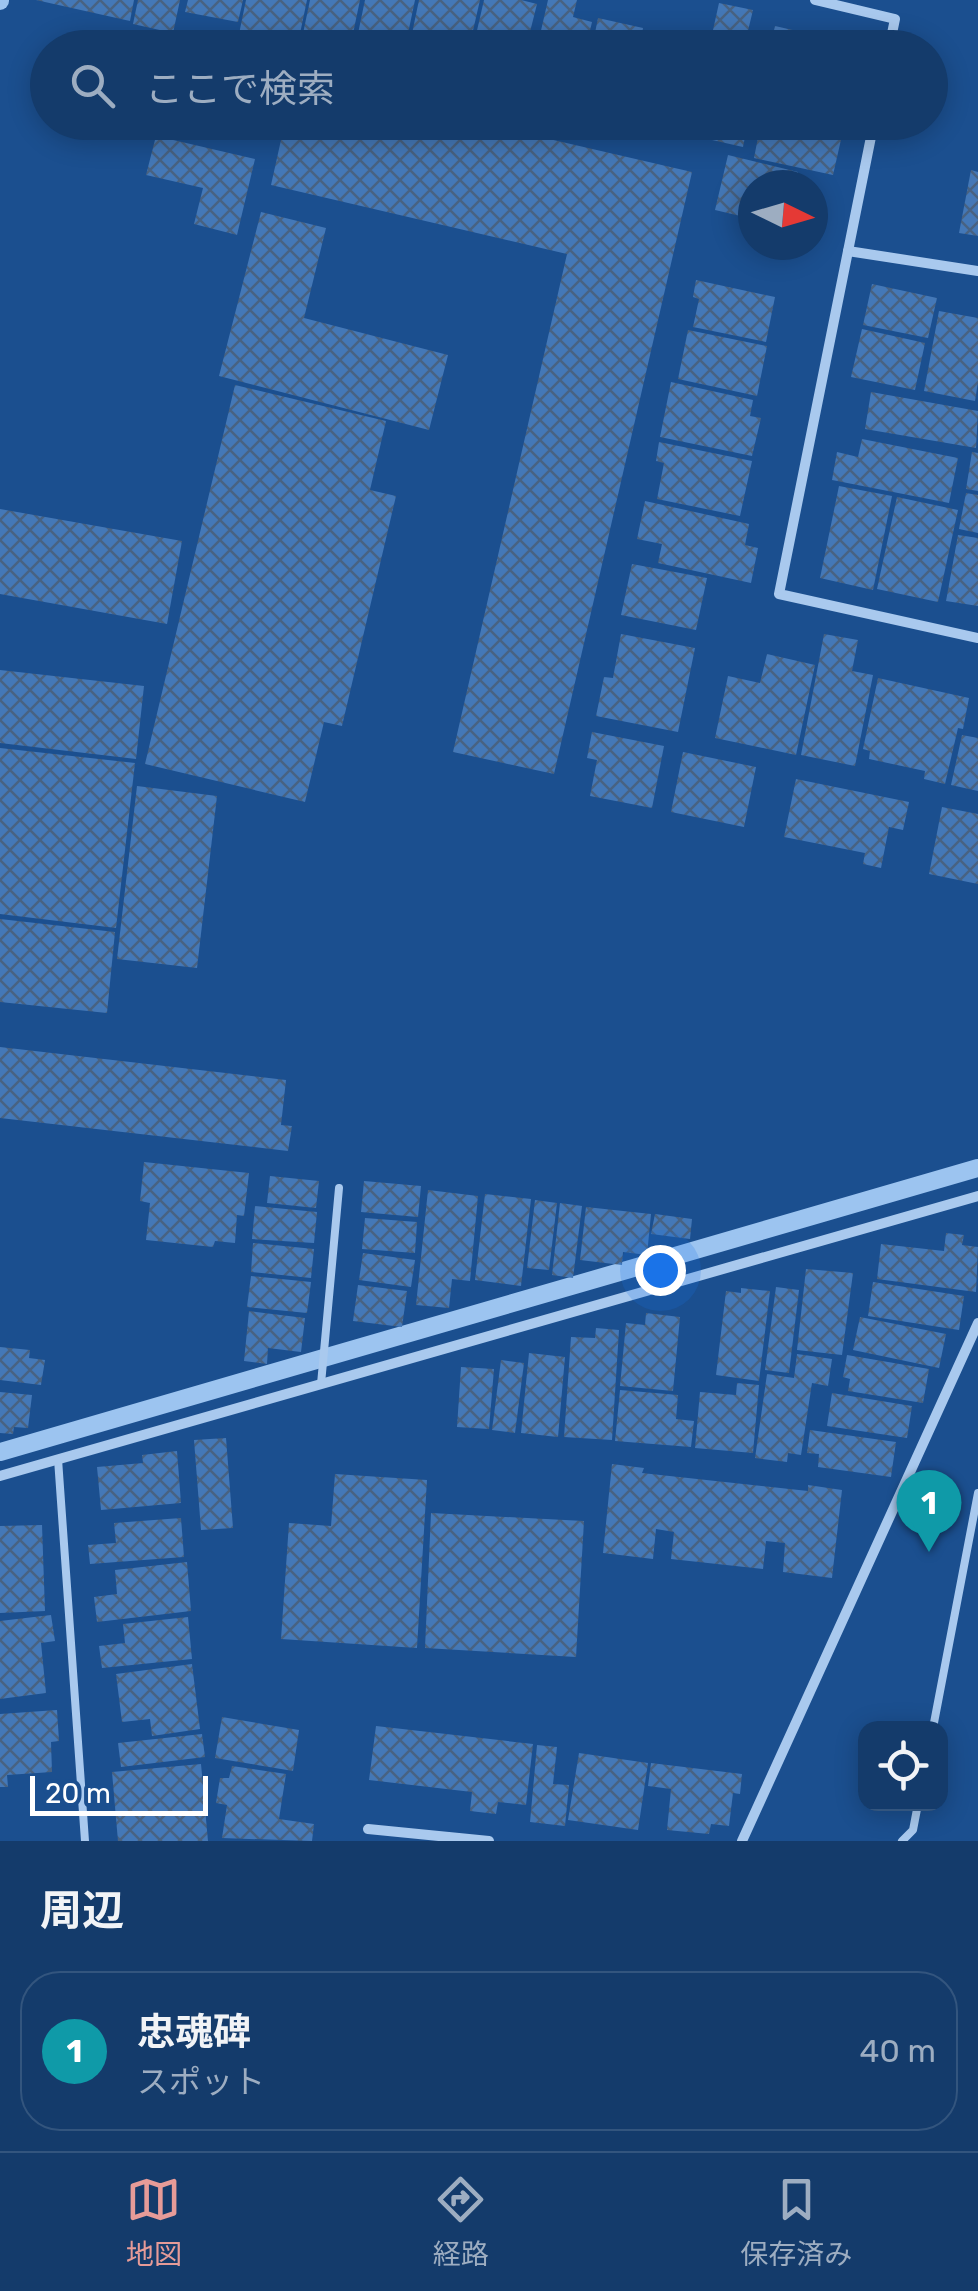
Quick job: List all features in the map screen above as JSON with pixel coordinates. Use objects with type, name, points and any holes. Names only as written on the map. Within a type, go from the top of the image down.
[{"type":"street","points":[[816,0],[895,19],[893,30]]},
{"type":"street","points":[[870,140],[779,594],[978,638]]},
{"type":"street","points":[[848,251],[978,270]]},
{"type":"street","points":[[0,1476],[978,1196]]},
{"type":"street","points":[[742,1841],[978,1323]]},
{"type":"street","points":[[368,1829],[490,1841]]},
{"type":"lane","points":[[320,1384],[339,1188]]},
{"type":"lane","points":[[58,1459],[85,1841]]},
{"type":"lane","points":[[934,1721],[978,1493]]},
{"type":"lane","points":[[902,1841],[913,1830],[917,1811]]},
{"type":"building","points":[[36,0],[134,0],[130,21]]},
{"type":"building","points":[[138,0],[180,0],[174,30],[133,24]]},
{"type":"building","points":[[188,0],[243,0],[238,22],[185,12]]},
{"type":"building","points":[[246,0],[307,0],[301,30],[240,30]]},
{"type":"building","points":[[310,0],[360,0],[354,30],[304,30]]},
{"type":"building","points":[[365,0],[415,0],[409,30],[359,30]]},
{"type":"building","points":[[419,0],[480,0],[473,30],[413,30]]},
{"type":"building","points":[[484,0],[537,4],[530,30],[477,30]]},
{"type":"building","points":[[548,0],[577,0],[573,17],[592,22],[590,30],[541,30]]},
{"type":"building","points":[[719,3],[753,10],[748,30],[713,30]]},
{"type":"building","points":[[598,18],[643,28],[643,30],[596,30]]},
{"type":"building","points":[[155,140],[173,140],[255,159],[237,235],[194,224],[203,188],[146,175]]},
{"type":"building","points":[[281,140],[554,140],[692,172],[554,774],[453,752],[567,254],[271,185]]},
{"type":"building","points":[[712,140],[744,140],[743,147]]},
{"type":"building","points":[[758,140],[841,140],[833,175],[828,170],[754,158]]},
{"type":"building","points":[[728,155],[790,170],[738,170],[738,215],[715,210]]},
{"type":"building","points":[[971,170],[978,172],[978,236],[959,233]]},
{"type":"building","points":[[261,212],[326,228],[304,318],[448,355],[429,430],[219,376]]},
{"type":"building","points":[[696,280],[775,297],[766,342],[693,327],[699,299],[693,297]]},
{"type":"building","points":[[872,284],[937,298],[928,338],[863,325]]},
{"type":"building","points":[[939,311],[978,318],[975,401],[924,391]]},
{"type":"building","points":[[862,329],[925,343],[915,390],[851,377]]},
{"type":"building","points":[[688,330],[767,346],[757,396],[678,379]]},
{"type":"building","points":[[671,382],[753,400],[750,416],[761,418],[752,456],[660,437]]},
{"type":"building","points":[[235,385],[386,421],[370,490],[396,496],[342,726],[324,722],[305,802],[145,764]]},
{"type":"building","points":[[871,392],[978,411],[976,448],[865,429]]},
{"type":"building","points":[[862,439],[958,458],[949,503],[832,480],[837,452],[858,457]]},
{"type":"building","points":[[659,442],[752,461],[740,516],[657,499],[664,463],[656,461]]},
{"type":"building","points":[[972,452],[978,453],[978,491],[966,489]]},
{"type":"building","points":[[839,486],[892,496],[873,590],[820,578]]},
{"type":"building","points":[[966,493],[978,495],[978,533],[959,529]]},
{"type":"building","points":[[897,497],[958,510],[938,602],[877,589]]},
{"type":"building","points":[[645,501],[749,524],[745,545],[758,548],[751,583],[658,563],[662,544],[637,539]]},
{"type":"building","points":[[0,509],[182,541],[167,624],[0,594]]},
{"type":"building","points":[[958,535],[978,538],[978,606],[946,601]]},
{"type":"building","points":[[632,564],[707,578],[696,630],[621,615]]},
{"type":"building","points":[[621,634],[695,648],[678,732],[596,716],[604,677],[613,678]]},
{"type":"building","points":[[824,634],[858,640],[852,671],[873,675],[855,766],[801,755]]},
{"type":"building","points":[[767,654],[815,665],[796,755],[715,738],[728,676],[760,683]]},
{"type":"building","points":[[0,670],[144,686],[136,759],[0,743]]},
{"type":"building","points":[[878,678],[969,698],[945,784],[924,779],[925,771],[869,759],[870,751],[863,749]]},
{"type":"building","points":[[592,732],[664,746],[652,808],[590,796],[597,760],[587,758]]},
{"type":"building","points":[[962,735],[978,738],[978,791],[951,785]]},
{"type":"building","points":[[0,748],[135,763],[116,928],[0,914]]},
{"type":"building","points":[[683,752],[756,767],[744,827],[671,812]]},
{"type":"building","points":[[796,779],[909,802],[903,830],[889,827],[881,868],[863,864],[865,853],[784,837]]},
{"type":"building","points":[[137,786],[217,796],[197,968],[117,959]]},
{"type":"building","points":[[942,807],[978,814],[978,884],[929,874]]},
{"type":"building","points":[[0,919],[115,932],[107,1013],[0,1002]]},
{"type":"building","points":[[0,1047],[286,1080],[281,1125],[292,1126],[288,1151],[0,1118]]},
{"type":"building","points":[[144,1162],[249,1173],[244,1216],[237,1215],[235,1243],[215,1241],[213,1247],[146,1240],[150,1203],[140,1201]]},
{"type":"building","points":[[270,1176],[319,1181],[316,1208],[267,1203]]},
{"type":"building","points":[[364,1181],[421,1186],[418,1217],[361,1212]]},
{"type":"building","points":[[428,1190],[478,1196],[470,1281],[452,1279],[449,1308],[416,1305]]},
{"type":"building","points":[[485,1194],[531,1199],[521,1286],[475,1280]]},
{"type":"building","points":[[535,1200],[557,1203],[549,1270],[527,1268]]},
{"type":"building","points":[[560,1203],[582,1206],[573,1278],[552,1275]]},
{"type":"building","points":[[255,1206],[317,1212],[314,1243],[252,1239]]},
{"type":"building","points":[[586,1207],[651,1214],[647,1255],[623,1252],[622,1265],[580,1260]]},
{"type":"building","points":[[655,1214],[692,1219],[690,1239],[651,1234]]},
{"type":"building","points":[[365,1218],[417,1222],[415,1253],[362,1249]]},
{"type":"building","points":[[946,1233],[964,1235],[962,1245],[978,1247],[976,1292],[877,1279],[881,1244],[944,1251]]},
{"type":"building","points":[[253,1243],[314,1249],[311,1278],[251,1272]]},
{"type":"building","points":[[363,1253],[415,1260],[411,1287],[359,1280]]},
{"type":"building","points":[[806,1269],[853,1273],[842,1355],[797,1350]]},
{"type":"building","points":[[251,1276],[311,1282],[307,1313],[247,1307]]},
{"type":"building","points":[[873,1282],[964,1296],[959,1330],[868,1316]]},
{"type":"building","points":[[358,1285],[407,1291],[402,1327],[353,1321]]},
{"type":"building","points":[[776,1287],[799,1290],[789,1373],[765,1370]]},
{"type":"building","points":[[741,1288],[770,1291],[759,1381],[716,1375],[726,1291],[741,1293]]},
{"type":"building","points":[[249,1311],[305,1318],[301,1352],[268,1348],[267,1364],[244,1361]]},
{"type":"building","points":[[646,1313],[680,1317],[673,1391],[620,1386],[626,1323],[645,1325]]},
{"type":"building","points":[[860,1317],[946,1334],[939,1368],[853,1350]]},
{"type":"building","points":[[596,1328],[619,1330],[612,1440],[564,1437],[571,1337],[595,1338]]},
{"type":"building","points":[[0,1347],[30,1350],[29,1358],[45,1360],[41,1385],[0,1380]]},
{"type":"building","points":[[529,1353],[565,1357],[558,1437],[521,1433]]},
{"type":"building","points":[[797,1354],[832,1359],[828,1386],[812,1383],[801,1455],[788,1453],[787,1462],[755,1458],[767,1374],[794,1378]]},
{"type":"building","points":[[847,1355],[929,1369],[923,1403],[848,1391],[850,1379],[843,1377]]},
{"type":"building","points":[[501,1360],[524,1363],[515,1433],[492,1430]]},
{"type":"building","points":[[461,1367],[494,1369],[489,1429],[457,1427]]},
{"type":"building","points":[[737,1383],[759,1385],[753,1453],[695,1448],[700,1392],[736,1395]]},
{"type":"building","points":[[620,1390],[678,1395],[676,1419],[694,1421],[691,1447],[615,1441]]},
{"type":"building","points":[[0,1392],[32,1395],[28,1428],[14,1427],[13,1434],[0,1433]]},
{"type":"building","points":[[832,1393],[912,1406],[907,1438],[827,1426]]},
{"type":"building","points":[[810,1430],[896,1442],[891,1477],[818,1467],[819,1454],[807,1453]]},
{"type":"building","points":[[226,1438],[233,1528],[201,1530],[194,1440]]},
{"type":"building","points":[[177,1451],[181,1503],[101,1510],[97,1467],[143,1463],[142,1455]]},
{"type":"building","points":[[612,1464],[644,1468],[642,1473],[808,1491],[808,1485],[842,1490],[832,1578],[783,1572],[785,1543],[766,1541],[763,1569],[671,1559],[674,1532],[656,1529],[653,1559],[603,1553]]},
{"type":"building","points":[[335,1474],[427,1480],[417,1648],[281,1639],[289,1523],[331,1526]]},
{"type":"building","points":[[431,1513],[584,1521],[576,1657],[425,1648]]},
{"type":"building","points":[[181,1518],[184,1557],[90,1564],[88,1545],[116,1543],[114,1523]]},
{"type":"building","points":[[42,1525],[45,1611],[0,1613],[0,1526]]},
{"type":"building","points":[[187,1562],[191,1611],[97,1622],[94,1597],[117,1594],[115,1570]]},
{"type":"building","points":[[51,1615],[55,1641],[41,1643],[46,1693],[0,1699],[0,1621]]},
{"type":"building","points":[[188,1617],[192,1659],[102,1668],[99,1646],[125,1643],[123,1624]]},
{"type":"building","points":[[192,1664],[200,1729],[152,1736],[150,1719],[122,1722],[116,1674]]},
{"type":"building","points":[[57,1710],[59,1741],[51,1742],[52,1772],[7,1775],[8,1787],[0,1787],[0,1714]]},
{"type":"building","points":[[222,1717],[299,1730],[293,1771],[215,1758]]},
{"type":"building","points":[[376,1726],[533,1744],[526,1805],[498,1802],[496,1814],[470,1811],[472,1792],[369,1780]]},
{"type":"building","points":[[202,1734],[205,1757],[121,1767],[118,1743]]},
{"type":"building","points":[[537,1745],[557,1747],[553,1784],[569,1785],[565,1826],[530,1822]]},
{"type":"building","points":[[579,1753],[648,1763],[638,1830],[568,1820]]},
{"type":"building","points":[[651,1763],[742,1774],[740,1794],[733,1793],[729,1826],[711,1824],[709,1834],[667,1830],[671,1789],[648,1786]]},
{"type":"building","points":[[201,1764],[208,1841],[118,1841],[112,1772]]},
{"type":"building","points":[[232,1766],[286,1774],[279,1819],[314,1824],[312,1841],[222,1838],[227,1805],[216,1803],[220,1778],[229,1778]]},
{"type":"waterway","points":[[0,1452],[978,1168]]},
{"type":"place","name":"忠魂碑","points":[[929,1552]]}]
